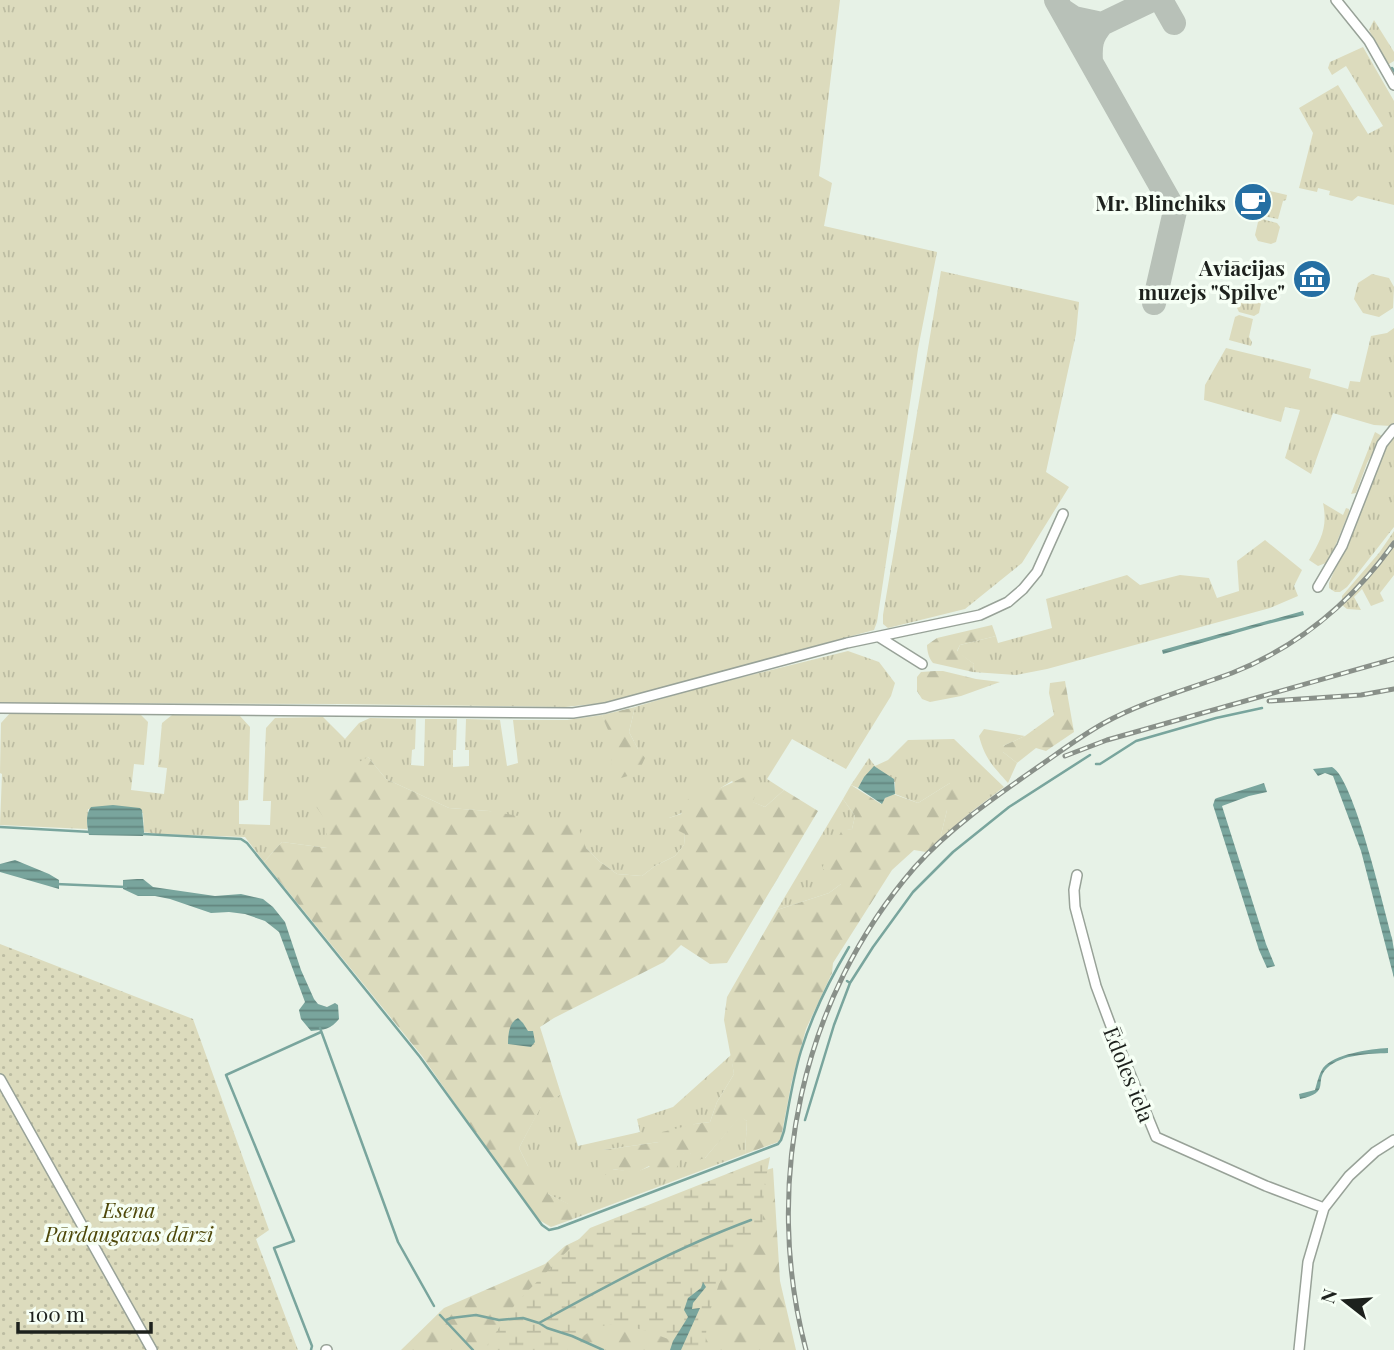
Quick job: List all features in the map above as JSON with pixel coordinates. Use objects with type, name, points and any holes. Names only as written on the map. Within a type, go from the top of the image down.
[{"type":"street","points":[[1336,0],[1369,41],[1394,85]]},
{"type":"street","points":[[1318,587],[1342,547],[1382,444],[1394,429]]},
{"type":"street","points":[[0,708],[573,713],[605,708],[847,643],[980,615],[1008,602],[1037,572],[1063,514]]},
{"type":"street","points":[[879,637],[922,664]]},
{"type":"street","name":"Ēdoles iela","points":[[1077,875],[1075,907],[1096,986],[1156,1137],[1266,1186],[1324,1208]]},
{"type":"street","points":[[0,1079],[152,1350]]},
{"type":"street","points":[[1299,1350],[1308,1262],[1324,1208],[1349,1176],[1375,1152],[1394,1140]]},
{"type":"green space","points":[[0,0],[840,0],[819,176],[832,183],[824,226],[937,252],[918,349],[874,630],[603,703],[565,707],[0,703]]},
{"type":"green space","points":[[1374,20],[1394,52],[1394,61],[1389,64],[1369,30]]},
{"type":"green space","points":[[1363,47],[1394,101],[1394,205],[1358,196],[1352,201],[1329,195],[1330,191],[1318,188],[1317,192],[1299,188],[1313,133],[1299,108],[1338,85],[1368,134],[1383,126],[1346,66],[1332,75],[1328,68],[1330,62]]},
{"type":"green space","points":[[1266,190],[1287,195],[1278,219],[1263,216],[1261,211]]},
{"type":"green space","points":[[1262,219],[1277,223],[1280,227],[1276,242],[1271,244],[1258,241],[1255,235],[1258,222]]},
{"type":"green space","points":[[941,271],[1079,302],[1076,334],[1046,472],[1069,487],[1022,563],[965,609],[888,628],[883,624],[883,615]]},
{"type":"green space","points":[[1372,274],[1389,278],[1394,287],[1393,308],[1379,317],[1363,313],[1354,299],[1358,283]]},
{"type":"green space","points":[[1245,290],[1259,294],[1262,298],[1259,313],[1254,316],[1239,312],[1237,308],[1241,293]]},
{"type":"green space","points":[[1239,315],[1253,319],[1249,337],[1251,346],[1229,340],[1235,317]]},
{"type":"green space","points":[[1394,328],[1394,423],[1391,426],[1374,425],[1333,413],[1311,474],[1285,458],[1300,410],[1285,407],[1281,422],[1204,400],[1205,385],[1226,348],[1311,369],[1309,378],[1348,389],[1350,381],[1360,382],[1371,336],[1387,333]]},
{"type":"green space","points":[[1375,432],[1382,436],[1367,463],[1356,493],[1351,494]]},
{"type":"green space","points":[[1394,437],[1394,527],[1347,587],[1335,592],[1329,588],[1329,583],[1378,464]]},
{"type":"green space","points":[[1323,503],[1343,515],[1346,508],[1349,512],[1330,559],[1318,566],[1309,560],[1322,533],[1325,519]]},
{"type":"green space","points":[[1394,531],[1394,575],[1380,593],[1384,601],[1371,606],[1362,589],[1354,597],[1361,610],[1347,609],[1342,605],[1342,596]]},
{"type":"green space","points":[[1265,540],[1302,570],[1294,586],[1298,596],[1270,608],[1047,669],[1016,675],[973,672],[974,664],[957,652],[960,645],[996,636],[998,643],[1052,628],[1046,599],[1127,575],[1140,585],[1180,575],[1209,578],[1217,598],[1239,591],[1237,561]]},
{"type":"green space","points":[[992,625],[996,636],[960,645],[957,651],[974,664],[973,672],[933,663],[930,659],[927,645],[937,638]]},
{"type":"green space","points":[[848,651],[879,662],[895,683],[891,696],[846,769],[792,739],[767,779],[784,790],[765,807],[752,802],[732,781],[694,806],[669,818],[685,834],[684,845],[675,856],[642,876],[617,874],[586,848],[489,811],[449,808],[386,779],[368,757],[327,822],[327,848],[282,842],[264,862],[245,837],[144,832],[143,813],[88,809],[87,829],[0,825],[1,723],[11,712],[140,714],[148,722],[144,765],[134,764],[131,790],[164,794],[167,768],[158,767],[162,723],[172,715],[240,716],[250,727],[248,800],[239,801],[239,824],[270,825],[271,801],[263,801],[266,728],[275,718],[323,717],[345,739],[359,723],[370,718],[416,719],[415,749],[412,750],[411,765],[424,766],[425,719],[457,719],[453,767],[469,766],[469,750],[465,750],[466,719],[500,720],[507,766],[518,763],[513,720],[567,720],[602,715],[613,740],[614,751],[638,749],[629,732],[635,707],[691,690]]},
{"type":"green space","points":[[943,671],[1000,682],[961,696],[930,702],[922,699],[917,691],[917,677],[921,672]]},
{"type":"green space","points":[[1065,681],[1074,732],[1046,751],[1036,748],[1017,763],[1003,752],[1003,746],[1025,736],[1054,715],[1049,693],[1050,683]]},
{"type":"green space","points":[[635,707],[629,732],[645,758],[638,773],[621,778],[611,763],[613,743],[602,715]]},
{"type":"green space","points":[[984,729],[1025,736],[1003,746],[1003,752],[1017,763],[1008,783],[984,751],[979,736]]},
{"type":"green space","points":[[954,739],[1004,787],[940,839],[950,783],[918,803],[895,794],[895,782],[864,777],[858,788],[851,785],[869,758],[875,766],[888,760],[908,740]]},
{"type":"green space","points":[[368,757],[386,779],[449,808],[489,811],[578,826],[586,848],[617,874],[642,876],[675,856],[684,845],[685,834],[665,824],[669,818],[681,814],[692,791],[704,786],[714,791],[744,777],[759,783],[753,802],[765,807],[784,790],[818,811],[727,963],[710,964],[681,945],[664,962],[540,1027],[561,1094],[541,1107],[519,1148],[528,1166],[545,1171],[548,1194],[569,1204],[573,1219],[551,1227],[539,1220],[422,1056],[264,862],[282,842],[327,848],[327,822],[310,798],[334,776]]},
{"type":"green space","points":[[950,783],[961,788],[964,798],[947,810],[940,839],[926,852],[914,850],[892,870],[833,963],[832,973],[806,1029],[778,1142],[745,1154],[747,1121],[740,1117],[705,1158],[698,1160],[690,1153],[684,1153],[676,1169],[659,1178],[649,1166],[636,1173],[613,1169],[608,1175],[599,1175],[598,1167],[603,1150],[659,1142],[662,1132],[710,1122],[717,1102],[734,1074],[724,1020],[727,997],[777,910],[829,893],[841,884],[822,868],[842,830],[852,829],[855,816],[843,799],[851,785],[881,804],[893,794],[918,803]]},
{"type":"green space","points":[[843,799],[855,816],[852,829],[842,831],[841,884],[829,893],[777,910]]},
{"type":"green space","name":"Esena Pārdaugavas dārzi","points":[[0,944],[193,1019],[269,1230],[256,1239],[298,1350],[0,1350]]},
{"type":"green space","points":[[731,1055],[734,1074],[717,1102],[710,1122],[695,1124],[659,1142],[603,1150],[612,1169],[636,1172],[684,1153],[705,1158],[740,1116],[747,1121],[745,1154],[573,1219],[568,1204],[548,1194],[519,1148],[541,1106],[561,1094],[578,1146],[640,1132],[637,1119],[673,1107]]},
{"type":"green space","points":[[770,1157],[764,1188],[762,1230],[735,1256],[719,1284],[707,1320],[705,1350],[681,1350],[699,1309],[692,1310],[693,1303],[706,1287],[688,1298],[689,1317],[673,1341],[635,1328],[605,1325],[592,1330],[568,1350],[484,1350],[516,1303],[590,1228]]},
{"type":"green space","points":[[773,1168],[780,1281],[796,1350],[401,1350],[444,1308],[545,1264],[565,1246],[650,1205]]},
{"type":"water","points":[[1303,611],[1304,615],[1163,654],[1162,650]]},
{"type":"water","points":[[874,766],[894,779],[895,794],[885,798],[882,804],[858,788]]},
{"type":"water","points":[[1332,767],[1341,776],[1350,794],[1367,846],[1392,938],[1394,978],[1361,851],[1333,776],[1325,773],[1318,776],[1313,769]]},
{"type":"water","points":[[1264,783],[1267,792],[1222,806],[1275,966],[1267,968],[1213,805],[1217,798]]},
{"type":"water","points":[[113,805],[142,810],[143,836],[89,835],[87,817],[91,807]]},
{"type":"water","points":[[15,860],[59,880],[59,889],[0,872],[0,864]]},
{"type":"water","points":[[143,879],[153,887],[215,896],[241,894],[263,899],[285,922],[314,999],[318,1004],[327,1007],[335,1003],[338,1005],[339,1019],[327,1028],[311,1031],[301,1019],[299,1010],[305,1002],[279,932],[265,921],[245,914],[211,913],[170,899],[138,896],[123,889],[123,880]]},
{"type":"water","points":[[518,1018],[528,1031],[533,1031],[535,1042],[531,1047],[508,1044],[511,1026]]},
{"type":"water","points":[[1388,1048],[1388,1053],[1356,1056],[1333,1063],[1323,1073],[1319,1090],[1300,1099],[1299,1094],[1315,1090],[1322,1070],[1328,1063],[1353,1053]]},
{"type":"water","points":[[703,1282],[706,1287],[693,1303],[692,1309],[700,1308],[681,1350],[670,1350],[688,1317],[684,1310],[688,1298],[701,1288]]},
{"type":"waterway","points":[[1096,764],[1136,741],[1262,708]]},
{"type":"waterway","points":[[850,983],[913,892],[953,852],[1009,807],[1090,755]]},
{"type":"waterway","points":[[0,827],[91,832]]},
{"type":"waterway","points":[[143,834],[241,839],[247,843],[420,1057],[542,1225],[549,1230],[778,1144],[784,1131],[805,1038],[822,998],[849,947]]},
{"type":"waterway","points":[[56,884],[126,887]]},
{"type":"waterway","points":[[805,1120],[850,983],[847,981]]},
{"type":"waterway","points":[[320,1028],[398,1242],[434,1306]]},
{"type":"waterway","points":[[311,1350],[312,1346],[274,1248],[294,1241],[226,1075],[321,1032]]},
{"type":"waterway","points":[[446,1320],[476,1315],[499,1320],[523,1318],[539,1323],[670,1254],[751,1220]]},
{"type":"waterway","points":[[440,1315],[473,1350]]},
{"type":"waterway","points":[[539,1323],[603,1350]]},
{"type":"taxiway","points":[[1056,0],[1175,211],[1154,303]]},
{"type":"taxiway","points":[[1102,24],[1152,0]]},
{"type":"taxiway","points":[[1161,0],[1174,23]]},
{"type":"taxiway","points":[[1062,10],[1074,18],[1102,24],[1092,41],[1091,61]]},
{"type":"railway","points":[[806,1350],[793,1287],[788,1223],[791,1159],[801,1095],[819,1034],[844,974],[876,919],[928,853],[1003,792],[1077,740],[1119,715],[1232,673],[1302,636],[1361,584],[1394,543]]},
{"type":"railway","points":[[1065,756],[1107,740],[1394,659]]},
{"type":"railway","points":[[1269,701],[1361,695],[1394,689]]},
{"type":"place","name":"Mr. Blinchiks","points":[[1253,202]]},
{"type":"place","name":"Aviācijas muzejs \"Spilve\"","points":[[1312,279]]}]
